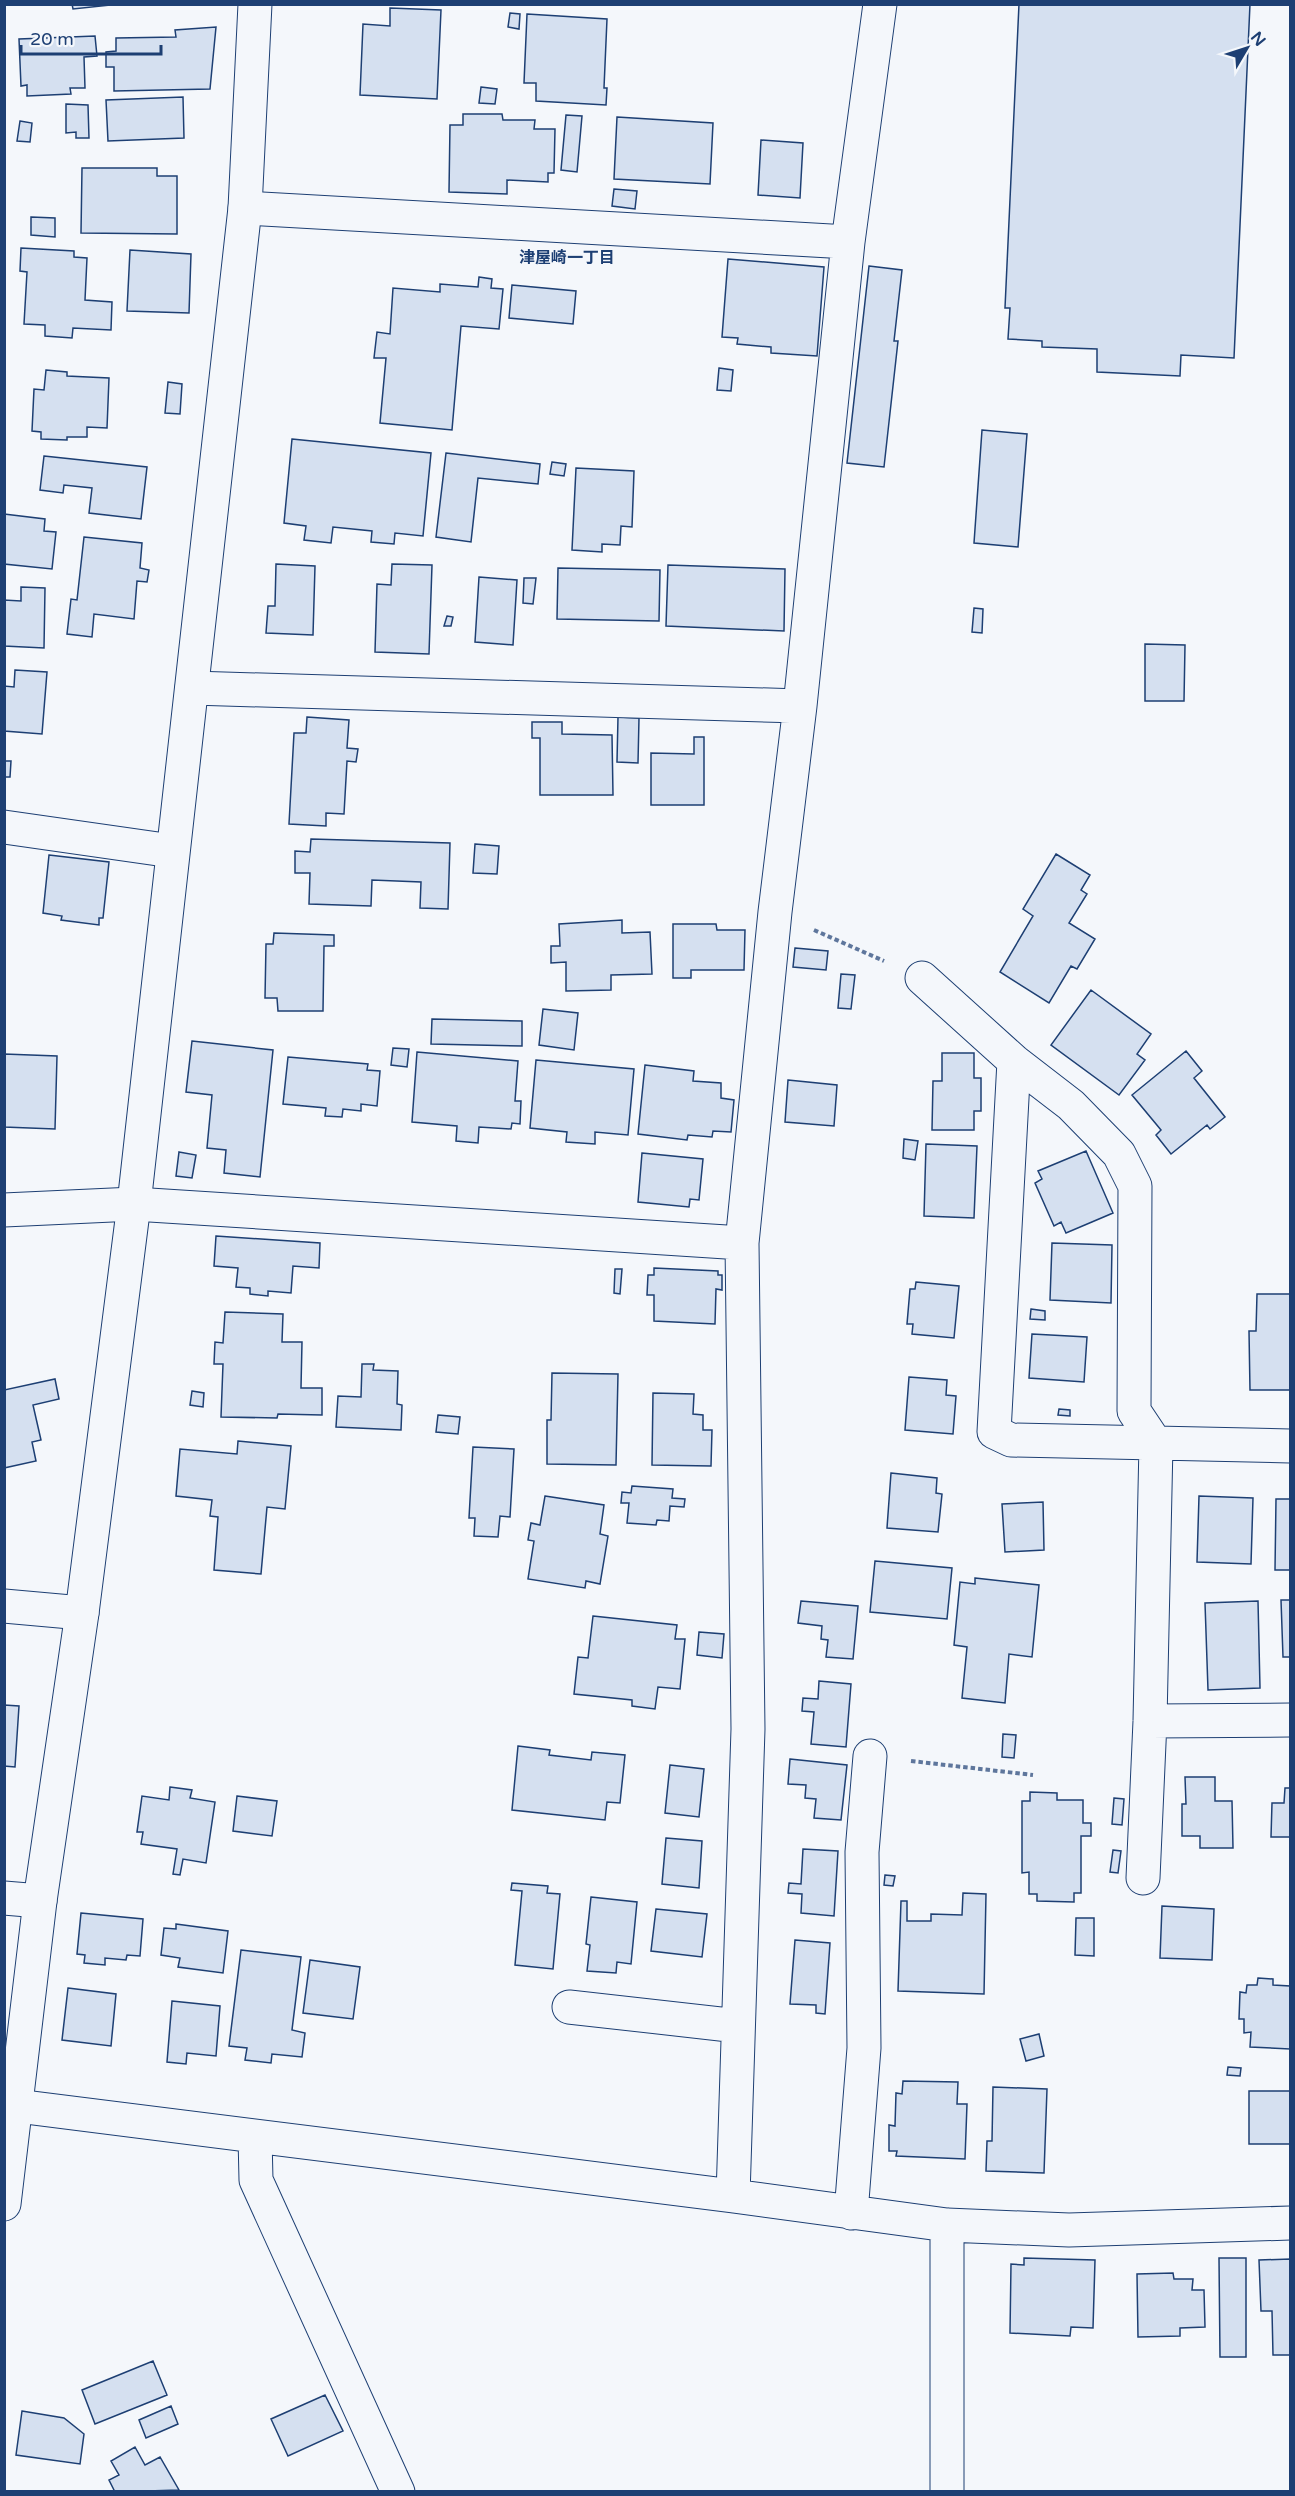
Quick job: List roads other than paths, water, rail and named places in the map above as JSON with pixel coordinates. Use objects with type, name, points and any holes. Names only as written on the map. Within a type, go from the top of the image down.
[{"type":"street","points":[[4,2204],[40,1901],[82,1613],[134,1204],[245,208],[255,4]]},
{"type":"street","points":[[733,2196],[748,1729],[742,1243],[775,912],[800,706],[848,242],[880,4]]},
{"type":"street","points":[[245,208],[848,242]]},
{"type":"street","points":[[192,688],[800,706]]},
{"type":"street","points":[[4,826],[172,851]]},
{"type":"street","points":[[922,978],[1014,1061],[1071,1105],[1119,1154],[1135,1186],[1134,1411],[1156,1444],[1150,1721],[1143,1878]]},
{"type":"street","points":[[1014,1061],[994,1432],[1011,1440],[1290,1446]]},
{"type":"street","points":[[4,1210],[134,1204],[742,1243]]},
{"type":"street","points":[[4,1606],[82,1613]]},
{"type":"street","points":[[1150,1721],[1290,1720]]},
{"type":"street","points":[[851,2213],[864,2048],[862,1852],[870,1756]]},
{"type":"street","points":[[4,1898],[40,1901]]},
{"type":"street","points":[[568,2007],[738,2026]]},
{"type":"street","points":[[17,2106],[947,2225],[1069,2230],[1290,2223]]},
{"type":"street","points":[[255,2137],[256,2181],[398,2492]]},
{"type":"street","points":[[947,2225],[947,2492]]},
{"type":"district","name":"津屋崎一丁目","points":[[567,258]]}]
